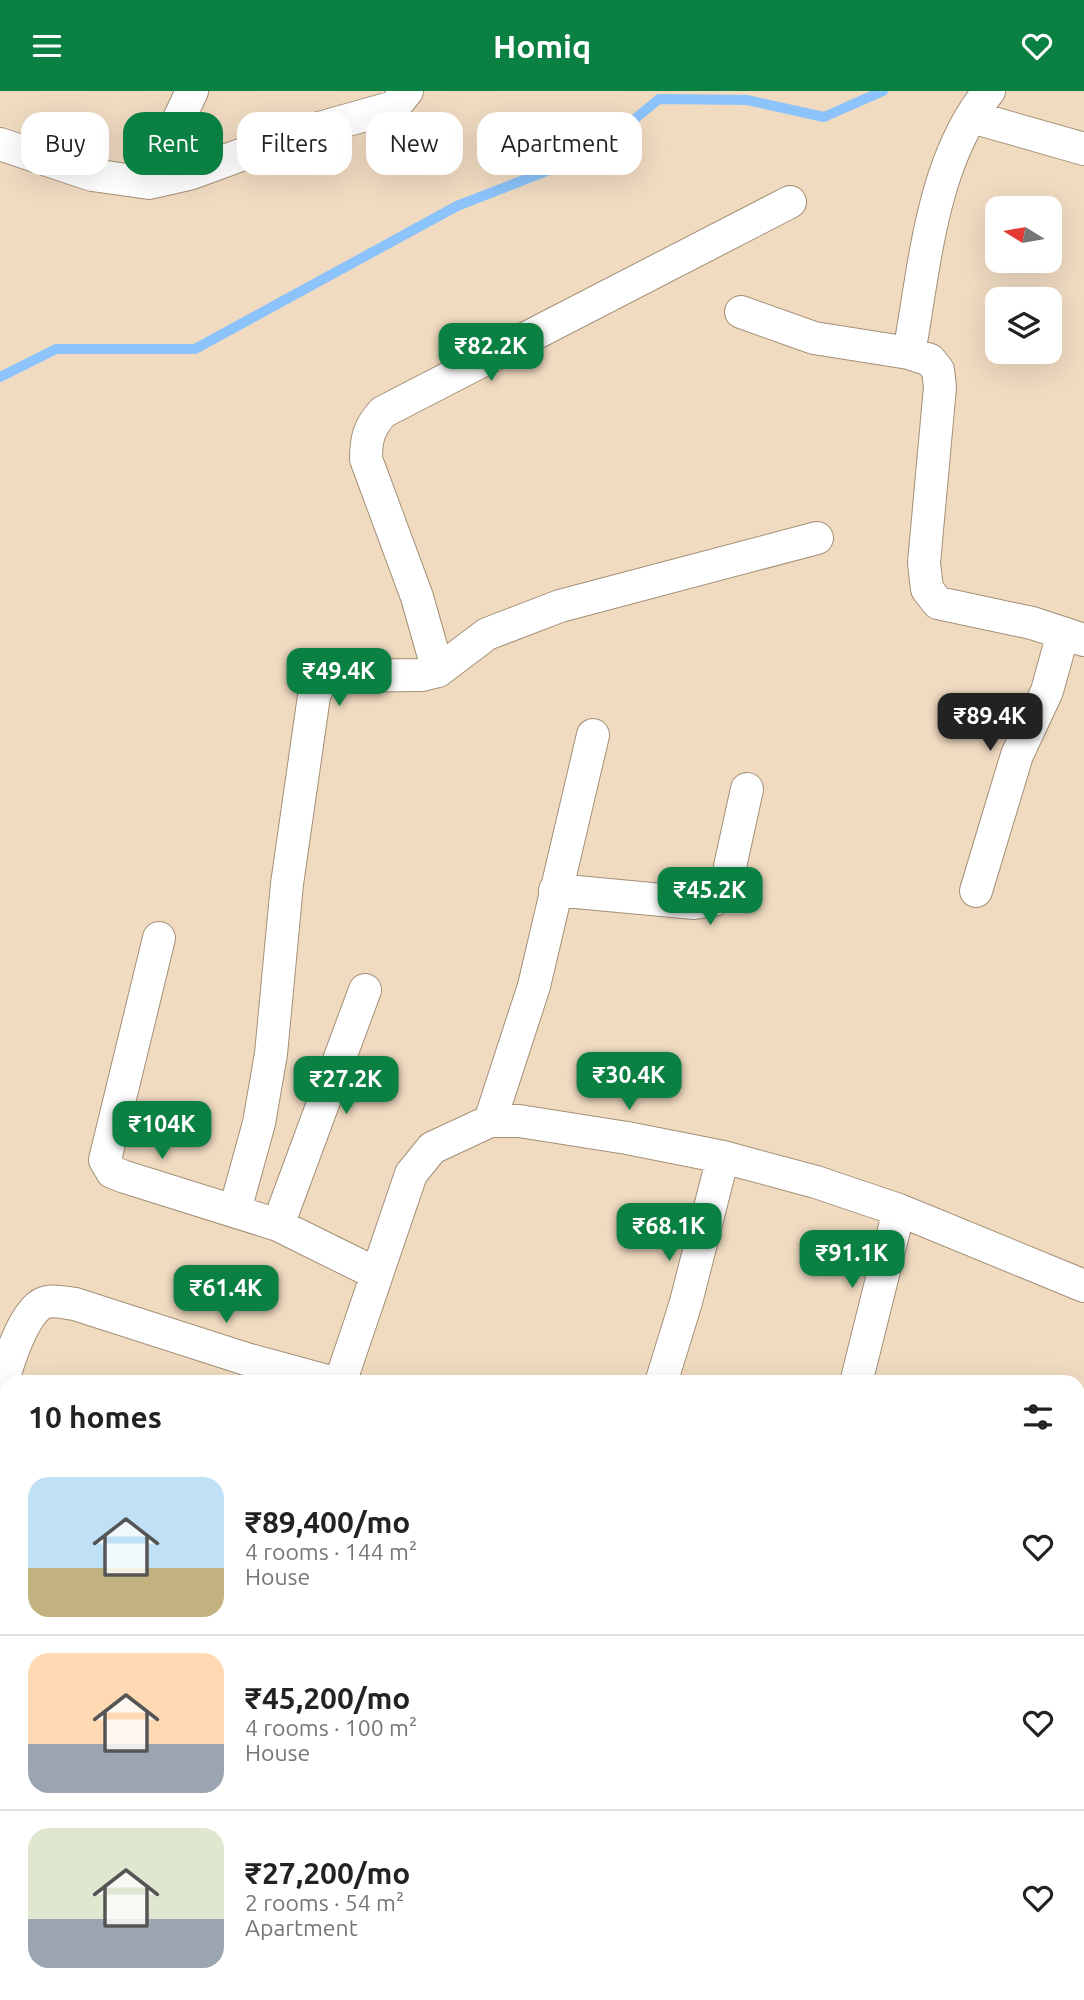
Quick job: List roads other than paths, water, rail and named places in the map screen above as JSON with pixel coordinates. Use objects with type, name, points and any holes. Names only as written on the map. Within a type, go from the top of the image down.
[{"type":"street","points":[[149,183],[192,91]]},
{"type":"street","points":[[0,144],[92,176],[149,183],[241,157],[298,134],[385,111],[394,107],[407,91]]},
{"type":"street","points":[[909,353],[940,190],[972,117],[989,91]]},
{"type":"street","points":[[972,117],[1084,149]]},
{"type":"street","points":[[438,671],[417,597],[366,459],[366,442],[372,424],[383,412],[471,364],[790,202]]},
{"type":"street","points":[[741,312],[824,340],[909,353],[930,360],[938,370],[940,387],[924,563],[927,589],[938,603],[1074,637],[1017,755],[976,891]]},
{"type":"street","points":[[235,1210],[260,1123],[271,1054],[286,884],[314,695],[320,682],[328,677],[422,675],[438,671],[487,634],[560,606],[817,538]]},
{"type":"street","points":[[490,1121],[534,986],[593,735]]},
{"type":"street","points":[[555,890],[695,903],[715,900],[726,885],[747,789]]},
{"type":"street","points":[[159,938],[105,1160],[113,1172],[278,1224],[377,1274]]},
{"type":"street","points":[[278,1224],[365,990]]},
{"type":"street","points":[[343,1375],[411,1174],[432,1148],[490,1121],[519,1121],[723,1157],[816,1182],[899,1210],[1081,1279]]},
{"type":"street","points":[[663,1375],[686,1302],[723,1157]]},
{"type":"street","points":[[858,1375],[899,1210]]},
{"type":"street","points":[[6,1375],[33,1309],[46,1302],[75,1304],[305,1375]]},
{"type":"waterway","points":[[0,377],[56,349],[195,349],[457,206],[593,153],[659,99],[747,100],[824,117],[883,91]]}]
